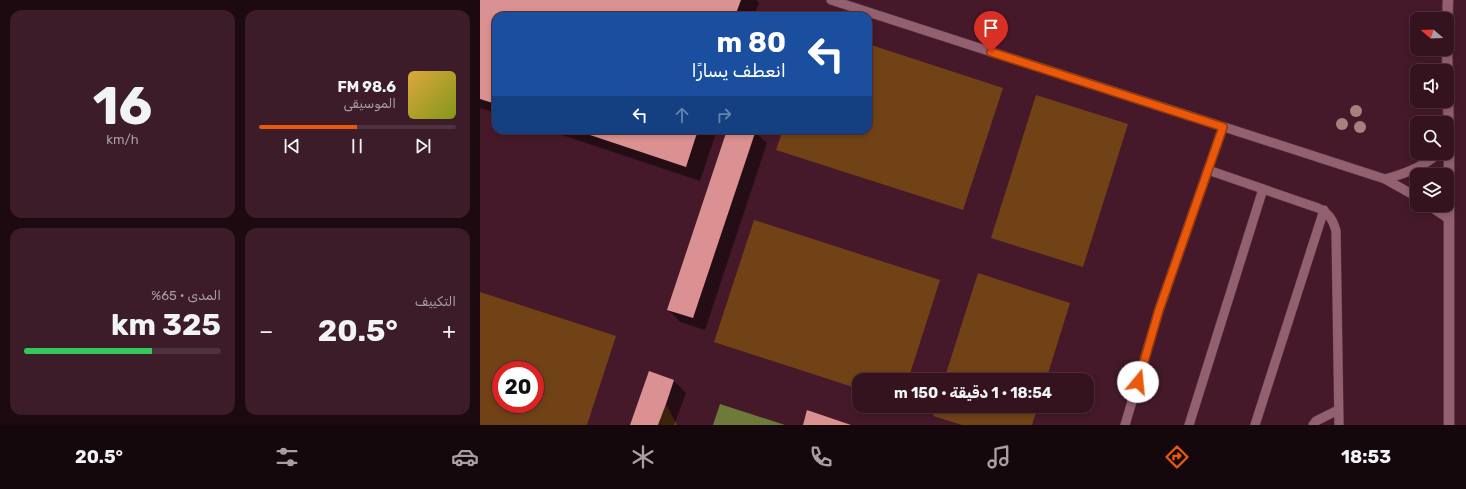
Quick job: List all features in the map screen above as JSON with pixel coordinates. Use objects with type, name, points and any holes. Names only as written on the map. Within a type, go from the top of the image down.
[{"type":"main road","points":[[1448,0],[1448,12]]},
{"type":"main road","points":[[1447,56],[1448,116]]},
{"type":"main road","points":[[1448,160],[1449,425]]},
{"type":"lane","points":[[831,0],[868,12]]},
{"type":"lane","points":[[872,13],[1385,180],[1410,193]]},
{"type":"lane","points":[[1124,425],[1159,310],[1223,127]]},
{"type":"lane","points":[[1385,180],[1406,174],[1430,160]]},
{"type":"lane","points":[[1208,170],[1324,210],[1334,222],[1336,231],[1339,425]]},
{"type":"lane","points":[[1188,425],[1263,189]]},
{"type":"lane","points":[[1255,425],[1324,210]]},
{"type":"lane","points":[[1438,212],[1449,219]]},
{"type":"lane","points":[[1313,425],[1316,421],[1338,410]]},
{"type":"shaded area","points":[[872,45],[1003,88],[963,210],[776,150],[782,134],[872,134]]},
{"type":"shaded area","points":[[1036,95],[1128,124],[1083,267],[991,238]]},
{"type":"shaded area","points":[[754,220],[940,280],[910,373],[852,373],[852,387],[714,342]]},
{"type":"shaded area","points":[[978,273],[1070,303],[1048,373],[946,373]]},
{"type":"shaded area","points":[[480,292],[616,336],[587,425],[480,425]]},
{"type":"shaded area","points":[[666,404],[677,425],[658,425]]},
{"type":"shaded area","points":[[720,404],[785,425],[713,425]]},
{"type":"shaded area","points":[[934,413],[1036,413],[1032,425],[962,425],[933,416]]},
{"type":"building","points":[[480,0],[741,0],[736,12],[492,12],[492,103],[480,99]]},
{"type":"building","points":[[587,134],[697,134],[686,167]]},
{"type":"building","points":[[726,134],[755,134],[693,318],[667,310]]},
{"type":"building","points":[[649,371],[674,380],[666,404],[658,425],[630,425]]},
{"type":"building","points":[[807,410],[851,425],[803,425]]},
{"type":"route","points":[[991,52],[1223,127],[1159,310],[1138,382]]}]
